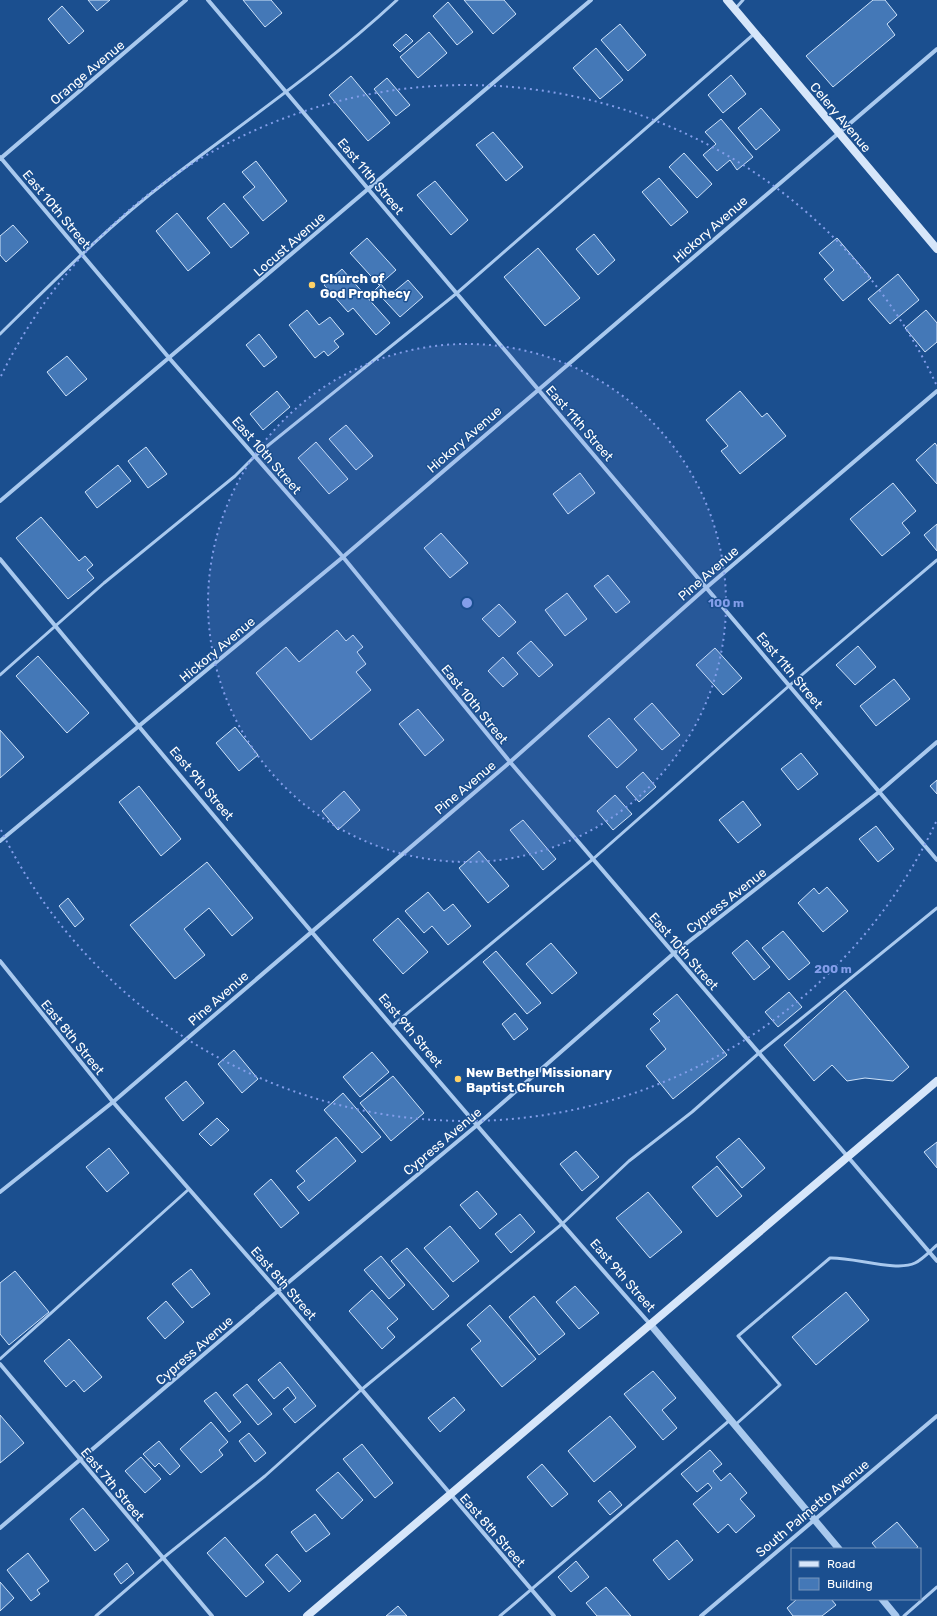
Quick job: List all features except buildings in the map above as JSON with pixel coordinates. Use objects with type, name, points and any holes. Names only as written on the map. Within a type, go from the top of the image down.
[{"type":"main road","name":"Celery Avenue","points":[[727,0],[837,133],[937,249]]},
{"type":"main road","points":[[307,1616],[937,1081]]},
{"type":"street","name":"Orange Avenue","points":[[0,158],[186,0]]},
{"type":"street","name":"East 11th Street","points":[[208,0],[937,860]]},
{"type":"street","name":"Locust Avenue","points":[[0,502],[591,0]]},
{"type":"street","name":"Hickory Avenue","points":[[0,840],[343,557],[937,49]]},
{"type":"street","name":"East 10th Street","points":[[0,158],[170,359],[343,557],[510,762],[937,1261]]},
{"type":"street","name":"Pine Avenue","points":[[0,1192],[113,1102],[510,762],[707,587],[937,391]]},
{"type":"street","name":"East 9th Street","points":[[0,559],[138,726],[476,1126],[650,1324],[838,1548]]},
{"type":"street","name":"Cypress Avenue","points":[[0,1528],[81,1461],[278,1291],[476,1126],[673,954],[879,792],[937,742]]},
{"type":"street","name":"East 8th Street","points":[[0,961],[113,1102],[278,1291],[554,1616]]},
{"type":"street","name":"East 7th Street","points":[[0,1364],[212,1616]]},
{"type":"street","name":"South Palmetto Avenue","points":[[701,1616],[937,1416]]},
{"type":"street","points":[[883,1600],[896,1616]]},
{"type":"lane","points":[[0,334],[82,254],[166,182],[286,92],[397,0]]},
{"type":"lane","points":[[734,9],[743,0]]},
{"type":"lane","points":[[0,675],[104,583],[235,476],[255,456],[456,293],[755,34]]},
{"type":"lane","points":[[392,1026],[593,859],[790,685],[937,560]]},
{"type":"lane","points":[[96,1616],[163,1558],[265,1476],[361,1390],[562,1224],[629,1161],[698,1107],[759,1053],[937,908]]},
{"type":"lane","points":[[0,1359],[189,1189]]},
{"type":"lane","points":[[500,1616],[732,1422],[780,1385],[738,1336],[751,1324],[830,1258],[859,1259],[897,1266],[907,1266],[915,1263],[937,1245]]},
{"type":"lane","points":[[904,1616],[937,1587]]},
{"type":"place","name":"Church of God Prophecy","points":[[312,285]]},
{"type":"place","name":"New Bethel Missionary Baptist Church","points":[[458,1079]]}]
